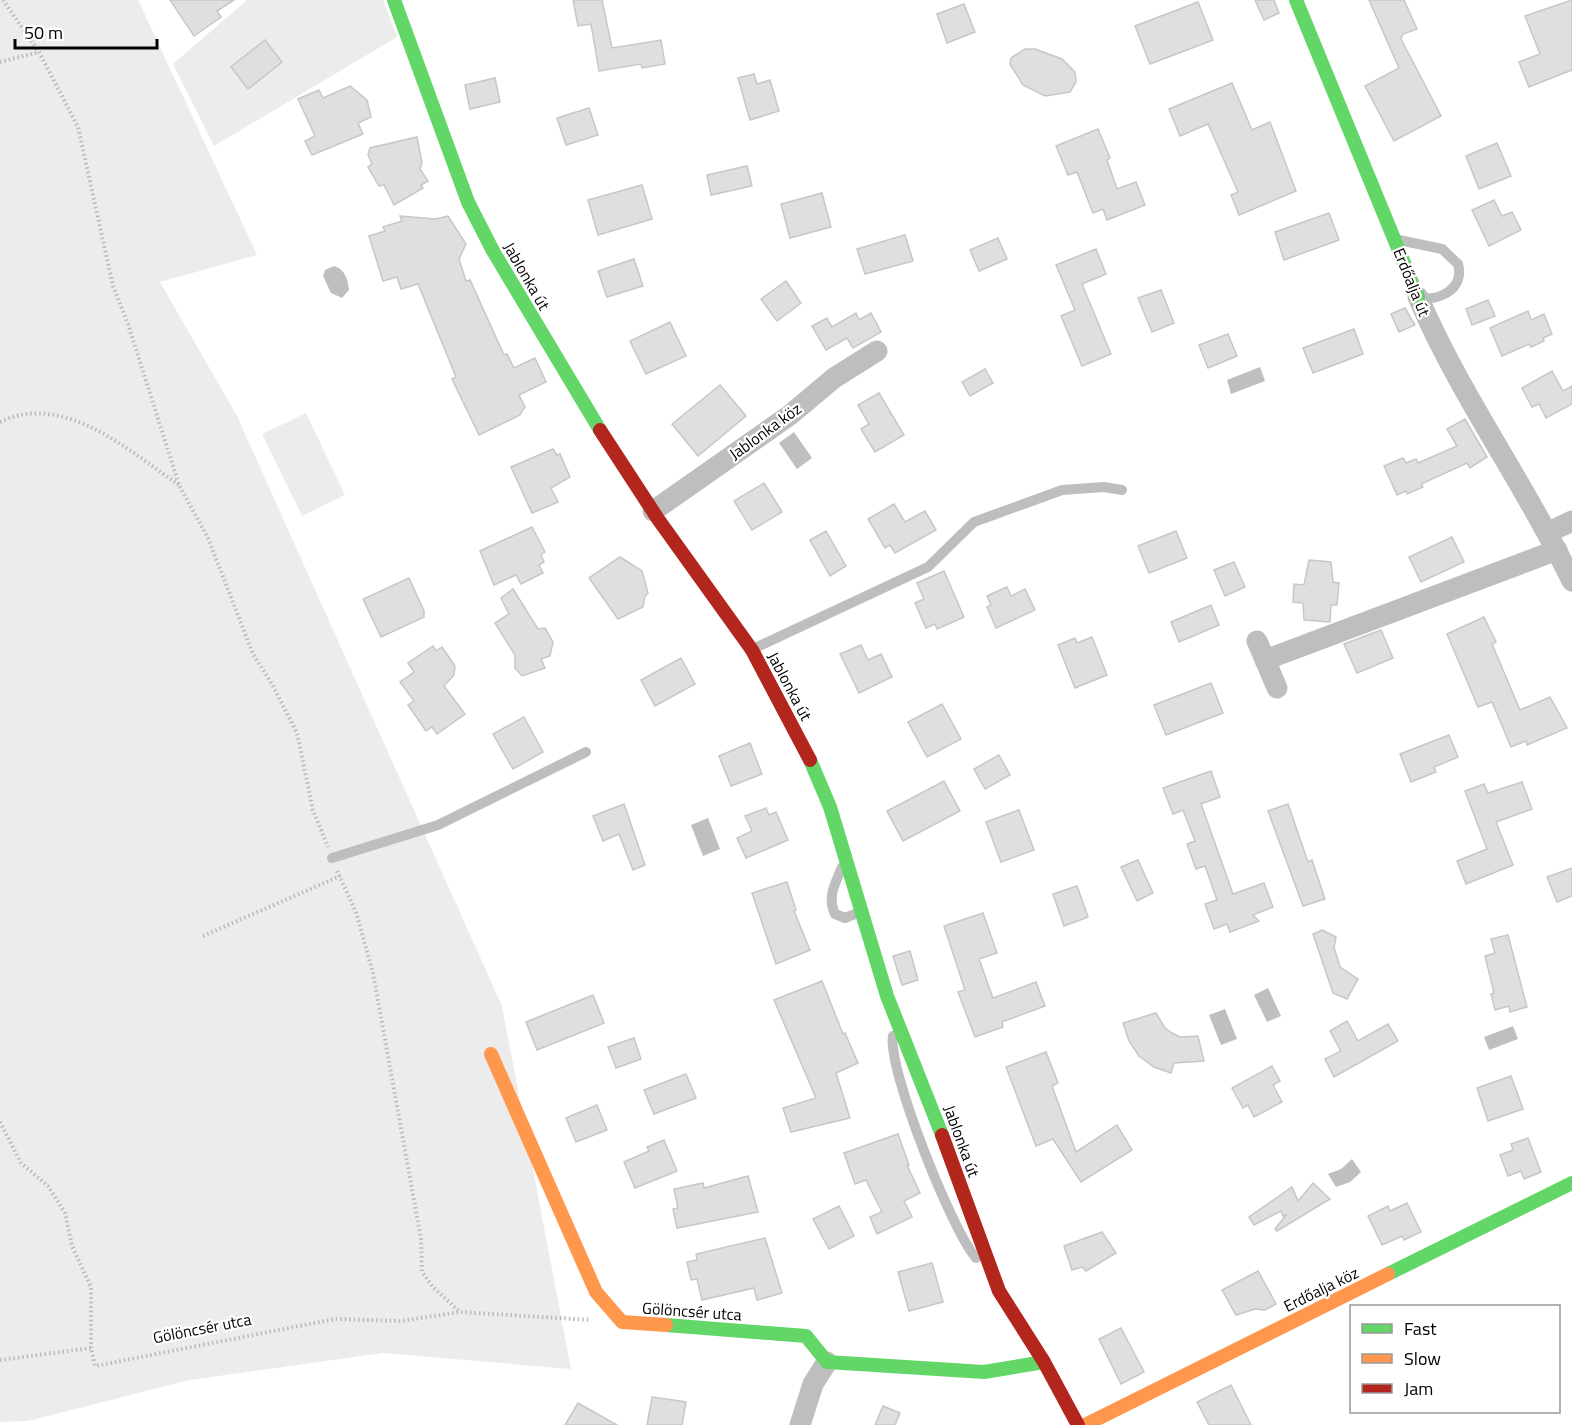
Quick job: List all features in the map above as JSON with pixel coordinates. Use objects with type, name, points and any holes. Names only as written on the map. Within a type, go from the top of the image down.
[{"type":"street","name":"Jablonka út","points":[[394,0],[455,168],[493,251],[602,434],[653,511],[752,650],[809,758],[830,807],[860,912],[901,1028],[989,1264],[1013,1316],[1044,1362],[1078,1425]]},
{"type":"street","name":"Erdőalja út","points":[[1296,0],[1418,297],[1456,379],[1553,541],[1572,581]]},
{"type":"street","name":"Jablonka köz","points":[[653,511],[790,415],[834,378],[877,351]]},
{"type":"street","points":[[1277,687],[1261,651],[1553,541],[1572,520]]},
{"type":"street","name":"Gölöncsér utca","points":[[491,1054],[596,1292],[622,1322],[806,1336],[827,1362]]},
{"type":"street","name":"Erdőalja köz","points":[[1085,1425],[1572,1184]]},
{"type":"street","points":[[800,1425],[813,1384],[827,1362],[984,1372],[1044,1362]]},
{"type":"lane","points":[[1395,239],[1442,249],[1458,264],[1459,277],[1450,291],[1438,298],[1418,297]]},
{"type":"lane","points":[[752,650],[928,567],[974,522],[1062,490],[1104,487],[1122,490]]},
{"type":"lane","points":[[332,858],[438,825],[586,752]]},
{"type":"lane","points":[[845,858],[831,894],[831,905],[836,914],[845,918],[860,912]]},
{"type":"lane","points":[[901,1028],[894,1030],[892,1039],[895,1059],[920,1142],[948,1212],[968,1250],[978,1260],[989,1264]]},
{"type":"path","points":[[3,0],[39,52],[78,127],[113,286],[128,324],[179,485],[208,538],[253,654],[272,684],[297,733],[313,810],[356,912],[373,973],[421,1239],[422,1272],[460,1312],[622,1322]]},
{"type":"path","points":[[0,62],[39,52]]},
{"type":"path","points":[[0,422],[16,414],[60,415],[94,428],[179,485]]},
{"type":"path","points":[[203,936],[340,876]]},
{"type":"path","points":[[0,1122],[21,1163],[48,1186],[65,1213],[72,1246],[91,1287],[91,1348],[0,1360]]},
{"type":"path","name":"Gölöncsér utca","points":[[91,1348],[95,1366],[335,1319],[401,1321],[460,1312]]},
{"type":"shaded area","points":[[0,0],[138,0],[257,255],[160,282],[237,416],[502,1006],[571,1369],[383,1353],[190,1380],[28,1421],[0,1422]]},
{"type":"shaded area","points":[[247,0],[383,0],[397,37],[214,146],[173,64]]},
{"type":"shaded area","points":[[334,266],[343,272],[348,282],[349,290],[342,298],[331,293],[323,276],[325,270]]},
{"type":"shaded area","points":[[1260,367],[1265,381],[1231,394],[1227,380]]},
{"type":"shaded area","points":[[306,413],[345,495],[302,516],[262,434]]},
{"type":"shaded area","points":[[794,432],[812,458],[797,469],[779,443]]},
{"type":"shaded area","points":[[708,818],[720,849],[703,856],[691,825]]},
{"type":"shaded area","points":[[1268,988],[1281,1016],[1267,1022],[1254,995]]},
{"type":"shaded area","points":[[1225,1009],[1237,1039],[1221,1045],[1209,1015]]},
{"type":"shaded area","points":[[1513,1026],[1518,1039],[1489,1050],[1484,1037]]},
{"type":"shaded area","points":[[1352,1159],[1361,1172],[1350,1182],[1336,1187],[1328,1174],[1341,1169]]},
{"type":"building","points":[[170,0],[234,0],[217,11],[221,17],[194,36]]},
{"type":"building","points":[[573,0],[602,0],[612,48],[661,40],[665,64],[642,68],[641,64],[599,71],[591,24],[578,26]]},
{"type":"building","points":[[1255,0],[1274,0],[1279,13],[1264,20]]},
{"type":"building","points":[[1369,0],[1404,0],[1417,29],[1403,34],[1401,39],[1441,116],[1394,141],[1365,86],[1399,68]]},
{"type":"building","points":[[1572,0],[1572,70],[1529,87],[1519,62],[1540,54],[1525,16]]},
{"type":"building","points":[[1198,2],[1213,40],[1150,64],[1135,26]]},
{"type":"building","points":[[964,4],[975,32],[947,43],[937,14]]},
{"type":"building","points":[[265,40],[282,62],[248,89],[231,67]]},
{"type":"building","points":[[1025,49],[1035,49],[1062,59],[1075,72],[1076,82],[1070,92],[1045,96],[1023,85],[1010,64],[1011,58]]},
{"type":"building","points":[[754,74],[757,84],[770,80],[779,111],[750,120],[738,78]]},
{"type":"building","points":[[495,78],[500,102],[470,109],[465,85]]},
{"type":"building","points":[[1232,83],[1252,130],[1270,122],[1296,191],[1239,215],[1231,195],[1238,192],[1208,124],[1180,136],[1169,109]]},
{"type":"building","points":[[350,86],[367,100],[371,117],[358,123],[363,134],[312,155],[305,141],[315,136],[298,99],[319,90],[323,98]]},
{"type":"building","points":[[589,108],[598,135],[566,145],[557,118]]},
{"type":"building","points":[[1098,129],[1110,158],[1107,160],[1117,189],[1136,182],[1145,205],[1107,220],[1103,209],[1093,213],[1077,172],[1068,175],[1056,146]]},
{"type":"building","points":[[417,137],[422,163],[420,169],[428,181],[421,185],[423,188],[394,205],[384,185],[379,186],[368,167],[372,164],[368,155],[370,148]]},
{"type":"building","points":[[1497,143],[1511,176],[1479,189],[1466,156]]},
{"type":"building","points":[[747,166],[752,186],[711,195],[707,175]]},
{"type":"building","points":[[642,185],[652,219],[598,235],[588,200]]},
{"type":"building","points":[[822,193],[831,227],[790,238],[781,204]]},
{"type":"building","points":[[1494,200],[1502,216],[1512,212],[1521,230],[1489,246],[1472,210]]},
{"type":"building","points":[[1329,213],[1339,240],[1284,260],[1275,232]]},
{"type":"building","points":[[400,216],[435,219],[448,216],[466,244],[459,259],[466,281],[470,280],[504,355],[507,354],[514,368],[535,358],[546,382],[519,395],[525,407],[520,415],[479,435],[452,379],[456,377],[418,284],[401,289],[397,277],[383,281],[369,236],[385,231],[383,227],[402,221]]},
{"type":"building","points":[[905,235],[913,261],[865,274],[857,249]]},
{"type":"building","points":[[998,238],[1007,259],[979,271],[970,250]]},
{"type":"building","points":[[1096,249],[1106,274],[1082,284],[1111,354],[1082,366],[1061,316],[1075,310],[1056,265]]},
{"type":"building","points":[[634,259],[643,286],[607,297],[598,271]]},
{"type":"building","points":[[786,281],[801,303],[777,321],[761,299]]},
{"type":"building","points":[[1161,290],[1174,323],[1152,332],[1138,298]]},
{"type":"building","points":[[1488,300],[1495,316],[1472,325],[1466,309]]},
{"type":"building","points":[[1405,308],[1415,325],[1399,332],[1391,314]]},
{"type":"building","points":[[1528,311],[1531,320],[1544,314],[1552,334],[1531,347],[1529,344],[1502,356],[1490,328]]},
{"type":"building","points":[[856,313],[859,320],[871,313],[881,332],[853,348],[847,338],[826,350],[812,326],[827,318],[832,327]]},
{"type":"building","points":[[670,322],[686,356],[646,374],[630,341]]},
{"type":"building","points":[[1354,329],[1363,354],[1313,373],[1303,348]]},
{"type":"building","points":[[1228,334],[1237,356],[1208,368],[1199,345]]},
{"type":"building","points":[[985,369],[993,383],[970,396],[962,382]]},
{"type":"building","points":[[1552,371],[1563,391],[1572,386],[1572,404],[1546,418],[1539,404],[1532,407],[1522,388]]},
{"type":"building","points":[[720,385],[746,416],[698,456],[672,424]]},
{"type":"building","points":[[879,393],[904,435],[875,452],[861,429],[869,424],[858,405]]},
{"type":"building","points":[[1465,419],[1487,457],[1470,468],[1467,463],[1421,484],[1423,487],[1407,494],[1406,491],[1397,495],[1384,466],[1403,458],[1406,463],[1416,459],[1418,463],[1457,446],[1447,429]]},
{"type":"building","points":[[553,449],[557,455],[560,454],[570,477],[551,488],[558,502],[532,513],[511,467]]},
{"type":"building","points":[[764,483],[782,512],[752,530],[734,501]]},
{"type":"building","points":[[894,504],[905,522],[925,511],[936,530],[895,553],[890,545],[885,548],[868,519]]},
{"type":"building","points":[[532,527],[545,552],[541,555],[544,562],[539,565],[543,573],[521,584],[516,575],[494,585],[480,551]]},
{"type":"building","points":[[826,531],[846,566],[830,576],[810,540]]},
{"type":"building","points":[[1176,531],[1187,558],[1149,573],[1138,546]]},
{"type":"building","points":[[1452,537],[1464,562],[1421,582],[1409,557]]},
{"type":"building","points":[[620,557],[642,571],[648,593],[645,596],[643,607],[618,619],[589,578]]},
{"type":"building","points":[[1309,560],[1331,562],[1333,582],[1339,583],[1337,605],[1331,605],[1330,622],[1304,620],[1303,603],[1293,602],[1294,584],[1304,585]]},
{"type":"building","points":[[1234,562],[1245,587],[1225,596],[1214,570]]},
{"type":"building","points":[[944,571],[964,617],[937,629],[935,624],[926,628],[915,603],[924,599],[917,583]]},
{"type":"building","points":[[409,578],[424,611],[424,617],[381,637],[363,599]]},
{"type":"building","points":[[1007,587],[1011,596],[1025,589],[1035,610],[996,628],[987,607],[991,605],[987,596]]},
{"type":"building","points":[[513,589],[538,629],[545,628],[553,642],[550,656],[541,659],[545,668],[522,676],[515,668],[515,655],[495,623],[509,614],[501,598]]},
{"type":"building","points":[[1211,605],[1219,625],[1179,642],[1171,622]]},
{"type":"building","points":[[1484,617],[1496,642],[1492,644],[1520,710],[1550,697],[1567,728],[1527,745],[1526,741],[1511,747],[1492,702],[1478,707],[1447,634]]},
{"type":"building","points":[[1381,630],[1393,658],[1357,673],[1344,644]]},
{"type":"building","points":[[1092,637],[1107,675],[1075,688],[1058,645],[1075,638],[1077,643]]},
{"type":"building","points":[[861,645],[868,660],[881,654],[892,677],[859,693],[840,654]]},
{"type":"building","points":[[433,646],[436,651],[442,647],[455,666],[454,675],[444,686],[465,714],[437,734],[432,727],[426,731],[408,705],[414,701],[400,682],[414,672],[408,663]]},
{"type":"building","points":[[681,658],[695,684],[655,706],[641,680]]},
{"type":"building","points":[[1211,683],[1223,713],[1166,735],[1154,705]]},
{"type":"building","points":[[942,704],[961,739],[927,757],[908,722]]},
{"type":"building","points":[[524,717],[543,752],[513,769],[493,734]]},
{"type":"building","points":[[1449,735],[1458,757],[1434,767],[1436,772],[1411,782],[1400,754]]},
{"type":"building","points":[[750,743],[762,774],[731,786],[719,756]]},
{"type":"building","points":[[999,755],[1010,775],[985,789],[974,769]]},
{"type":"building","points":[[1211,771],[1220,797],[1201,804],[1233,894],[1264,883],[1273,907],[1253,915],[1259,921],[1230,932],[1227,924],[1214,929],[1205,904],[1217,900],[1205,866],[1196,869],[1187,844],[1195,841],[1183,810],[1173,814],[1163,788]]},
{"type":"building","points":[[944,781],[960,811],[903,841],[887,811]]},
{"type":"building","points":[[1522,782],[1532,809],[1496,822],[1513,865],[1466,884],[1457,861],[1487,849],[1465,791],[1484,784],[1488,793]]},
{"type":"building","points":[[624,804],[645,865],[633,870],[619,834],[603,841],[593,816]]},
{"type":"building","points":[[1288,804],[1308,862],[1312,860],[1325,899],[1303,906],[1268,811]]},
{"type":"building","points":[[766,808],[769,815],[776,812],[788,840],[746,858],[737,838],[752,831],[745,816]]},
{"type":"building","points":[[1019,810],[1034,850],[1001,862],[986,822]]},
{"type":"building","points":[[1138,860],[1153,893],[1137,901],[1121,867]]},
{"type":"building","points":[[1572,868],[1572,896],[1557,902],[1547,877]]},
{"type":"building","points":[[787,882],[796,910],[794,911],[810,950],[776,964],[752,893]]},
{"type":"building","points":[[1077,886],[1088,917],[1064,926],[1053,894]]},
{"type":"building","points":[[983,913],[997,953],[979,959],[993,998],[1036,982],[1045,1006],[1002,1022],[1003,1027],[975,1037],[958,992],[965,990],[944,926]]},
{"type":"building","points":[[1322,930],[1336,937],[1334,947],[1340,967],[1358,979],[1347,999],[1333,993],[1313,934]]},
{"type":"building","points":[[1508,935],[1527,1007],[1510,1012],[1509,1006],[1495,1010],[1491,994],[1494,993],[1485,956],[1495,953],[1491,939]]},
{"type":"building","points":[[910,951],[918,980],[902,985],[893,956]]},
{"type":"building","points":[[822,981],[843,1034],[845,1033],[858,1063],[836,1073],[850,1118],[791,1132],[783,1108],[816,1098],[774,1000]]},
{"type":"building","points":[[593,995],[604,1023],[537,1050],[526,1022]]},
{"type":"building","points":[[1156,1013],[1165,1028],[1172,1033],[1180,1037],[1198,1036],[1204,1061],[1174,1063],[1171,1073],[1154,1067],[1139,1056],[1129,1041],[1123,1023]]},
{"type":"building","points":[[1347,1021],[1358,1041],[1388,1024],[1398,1041],[1334,1077],[1325,1059],[1341,1051],[1330,1031]]},
{"type":"building","points":[[634,1038],[641,1059],[616,1068],[608,1047]]},
{"type":"building","points":[[1046,1052],[1058,1083],[1052,1086],[1076,1152],[1117,1125],[1132,1150],[1081,1182],[1053,1139],[1036,1146],[1006,1067]]},
{"type":"building","points":[[1272,1066],[1280,1081],[1273,1085],[1282,1102],[1254,1117],[1248,1105],[1243,1108],[1232,1088]]},
{"type":"building","points":[[686,1074],[696,1098],[654,1114],[644,1090]]},
{"type":"building","points":[[1511,1076],[1523,1109],[1488,1121],[1477,1088]]},
{"type":"building","points":[[597,1105],[607,1130],[576,1142],[566,1118]]},
{"type":"building","points":[[898,1134],[909,1165],[907,1165],[920,1193],[904,1201],[912,1217],[877,1234],[870,1217],[882,1212],[866,1180],[855,1184],[844,1153]]},
{"type":"building","points":[[1528,1138],[1541,1172],[1524,1179],[1521,1171],[1508,1176],[1500,1155],[1513,1150],[1511,1144]]},
{"type":"building","points":[[664,1140],[677,1171],[635,1188],[624,1162],[649,1151],[647,1147]]},
{"type":"building","points":[[748,1176],[758,1212],[677,1228],[673,1209],[678,1208],[674,1189],[703,1183],[704,1188]]},
{"type":"building","points":[[1313,1183],[1330,1199],[1277,1231],[1275,1229],[1287,1214],[1283,1216],[1281,1211],[1254,1225],[1249,1217],[1292,1187],[1298,1201]]},
{"type":"building","points":[[1407,1203],[1421,1232],[1404,1240],[1402,1236],[1382,1245],[1368,1216],[1388,1206],[1390,1211]]},
{"type":"building","points":[[839,1206],[854,1236],[829,1249],[813,1219]]},
{"type":"building","points":[[1102,1232],[1116,1253],[1086,1271],[1082,1267],[1072,1270],[1064,1246]]},
{"type":"building","points":[[765,1238],[782,1293],[757,1300],[754,1288],[702,1300],[697,1279],[691,1280],[687,1262],[697,1260],[696,1254]]},
{"type":"building","points":[[932,1263],[943,1302],[909,1311],[898,1272]]},
{"type":"building","points":[[1258,1271],[1276,1304],[1265,1310],[1255,1309],[1236,1315],[1222,1290]]},
{"type":"building","points":[[1121,1328],[1144,1372],[1121,1384],[1099,1339]]},
{"type":"building","points":[[1231,1385],[1251,1425],[1209,1425],[1197,1402]]},
{"type":"building","points":[[652,1397],[686,1402],[682,1425],[647,1425]]},
{"type":"building","points":[[578,1403],[617,1425],[565,1425]]},
{"type":"building","points":[[883,1406],[900,1413],[895,1425],[875,1425]]},
{"type":"traffic: fast","points":[[394,0],[468,202],[493,251],[600,430]]},
{"type":"traffic: fast","points":[[1296,0],[1418,297]]},
{"type":"traffic: fast","points":[[810,760],[830,807],[887,996],[942,1135]]},
{"type":"traffic: fast","points":[[1388,1274],[1572,1183]]},
{"type":"traffic: fast","points":[[666,1325],[806,1336],[827,1362],[984,1372],[1044,1362]]},
{"type":"traffic: slow","points":[[491,1054],[596,1292],[622,1322],[666,1325]]},
{"type":"traffic: slow","points":[[1085,1425],[1388,1274]]},
{"type":"traffic: jam","points":[[600,430],[658,519],[752,650],[810,760]]},
{"type":"traffic: jam","points":[[942,1135],[999,1291],[1044,1362],[1078,1425]]}]
